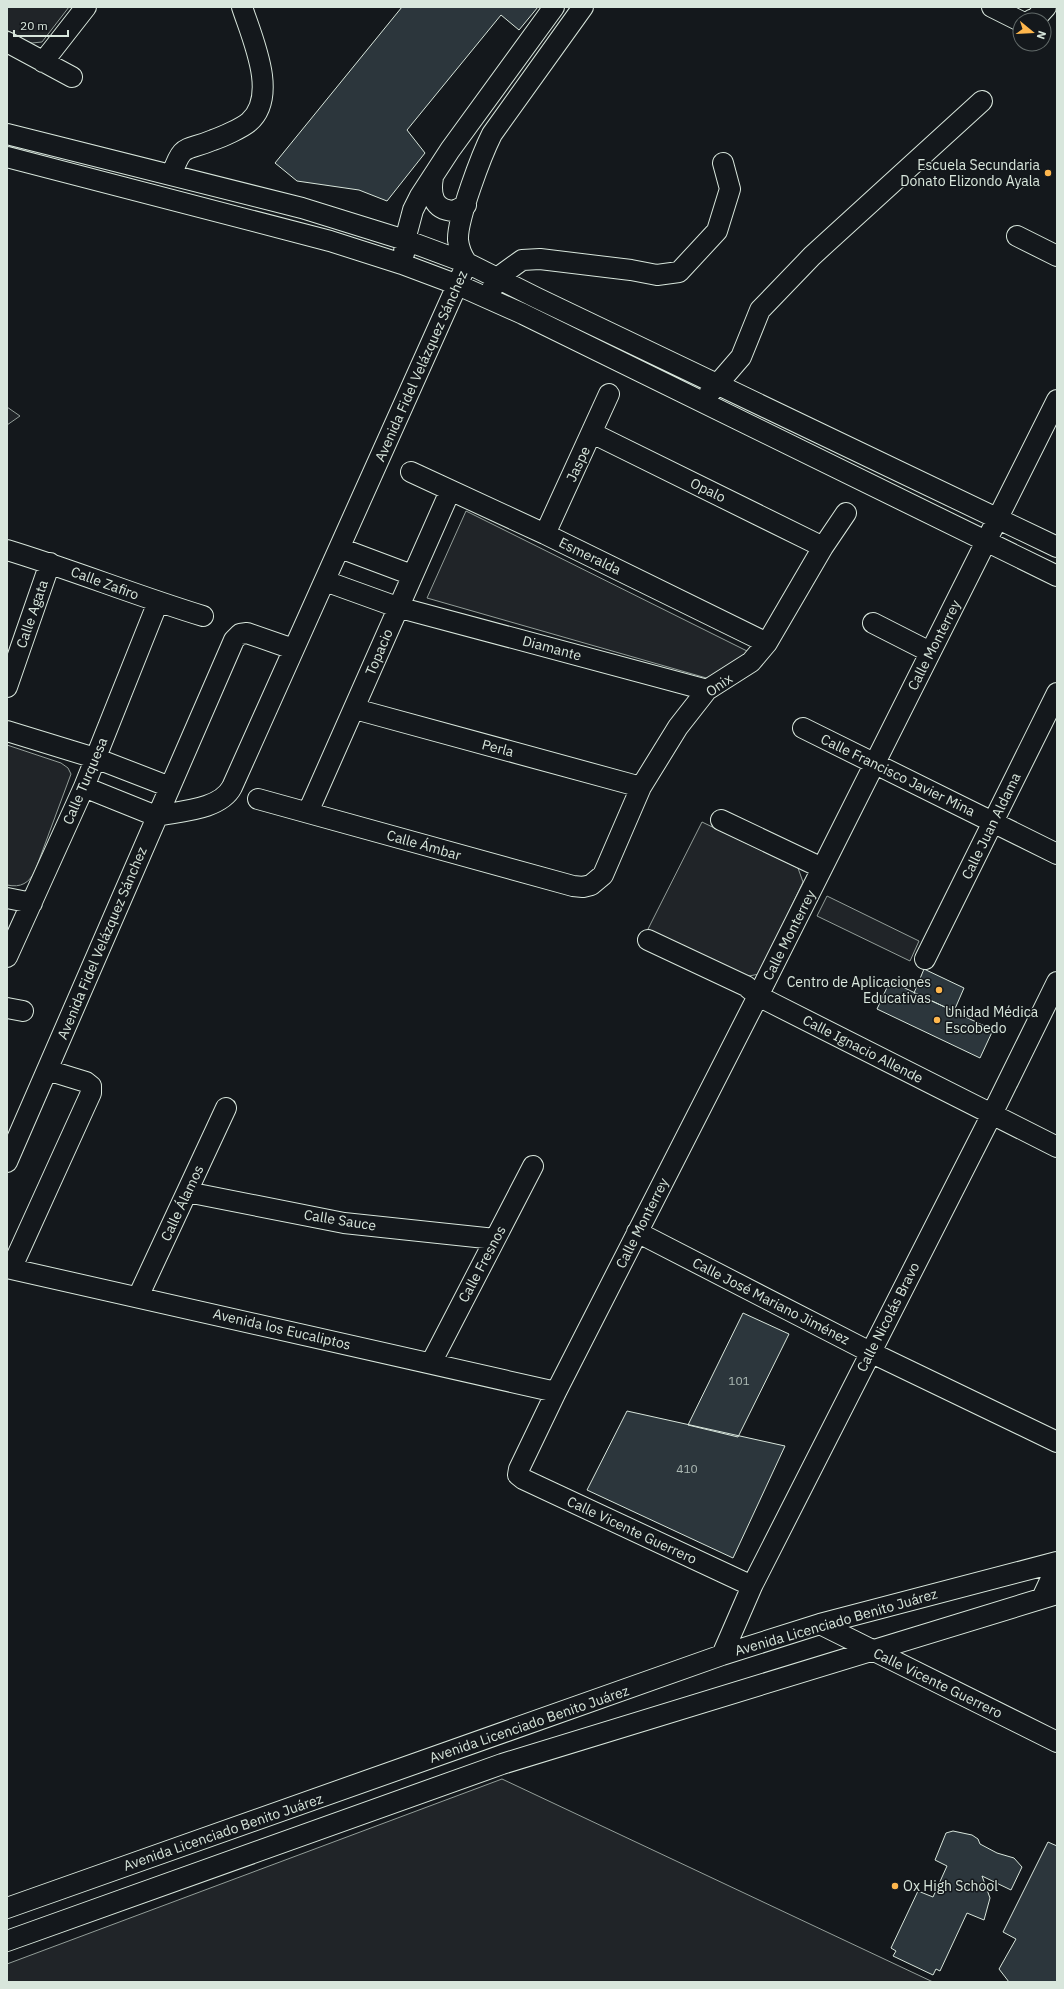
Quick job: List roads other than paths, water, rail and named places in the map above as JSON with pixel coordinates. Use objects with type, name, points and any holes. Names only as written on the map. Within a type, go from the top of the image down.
[{"type":"street","points":[[43,62],[86,7]]},
{"type":"street","points":[[172,174],[179,155],[184,150],[213,140],[249,122],[262,103],[262,72],[242,7]]},
{"type":"street","points":[[402,264],[405,240],[413,210],[433,177],[554,7]]},
{"type":"street","name":"Avenida Fidel Velázquez Sánchez","points":[[156,816],[213,804],[221,800],[230,791],[467,263],[462,255],[458,239],[466,204],[492,134],[584,7]]},
{"type":"street","points":[[992,7],[1012,17]]},
{"type":"street","points":[[7,42],[72,76]]},
{"type":"street","points":[[703,402],[716,384],[741,357],[760,310],[812,256],[982,101]]},
{"type":"street","points":[[7,134],[172,174],[302,208],[405,240],[467,263],[1057,547]]},
{"type":"street","points":[[7,157],[330,241],[402,264],[458,285],[703,402],[1057,576]]},
{"type":"street","points":[[487,298],[497,278],[522,260],[540,259],[631,270],[657,275],[679,272],[717,230],[730,189],[723,163]]},
{"type":"street","points":[[433,177],[432,194],[434,202],[438,206],[454,211],[466,204]]},
{"type":"street","points":[[1017,236],[1057,256]]},
{"type":"street","name":"Jaspe","points":[[545,534],[609,394]]},
{"type":"street","name":"Calle Monterrey","points":[[519,1469],[556,1392],[758,996],[1057,400]]},
{"type":"street","name":"Opalo","points":[[592,433],[823,547]]},
{"type":"street","name":"Esmeralda","points":[[411,472],[545,534],[767,643]]},
{"type":"street","name":"Topacio","points":[[308,812],[355,709],[397,607],[450,491]]},
{"type":"street","name":"Onix","points":[[591,885],[598,880],[607,867],[641,787],[678,727],[707,690],[751,662],[767,643],[823,547],[846,513]]},
{"type":"street","points":[[340,548],[412,575]]},
{"type":"street","name":"Calle Zafiro","points":[[7,550],[50,563],[158,602],[202,616]]},
{"type":"street","name":"Calle Agata","points":[[7,687],[50,563]]},
{"type":"street","name":"Diamante","points":[[325,581],[397,607],[707,690]]},
{"type":"street","name":"Calle Turquesa","points":[[7,957],[84,787],[158,602]]},
{"type":"street","points":[[873,623],[930,652]]},
{"type":"street","name":"Avenida Fidel Velázquez Sánchez","points":[[7,1162],[48,1070],[156,816],[237,636],[247,632],[293,649]]},
{"type":"street","name":"Calle Juan Aldama","points":[[925,959],[1057,693]]},
{"type":"street","name":"Perla","points":[[355,709],[641,787]]},
{"type":"street","name":"Calle Francisco Javier Mina","points":[[803,728],[1057,854]]},
{"type":"street","points":[[7,731],[95,758],[170,787]]},
{"type":"street","points":[[84,787],[156,816]]},
{"type":"street","name":"Calle Ámbar","points":[[258,799],[573,886],[583,887],[591,885]]},
{"type":"street","points":[[721,820],[822,868]]},
{"type":"street","points":[[7,898],[32,903]]},
{"type":"street","name":"Calle Ignacio Allende","points":[[648,940],[746,986],[758,996],[1057,1147]]},
{"type":"street","name":"Calle Nicolás Bravo","points":[[722,1655],[752,1586],[992,1114],[1057,982]]},
{"type":"street","points":[[9,1268],[91,1093],[90,1086],[86,1082],[48,1070]]},
{"type":"street","name":"Calle Álamos","points":[[138,1297],[226,1108]]},
{"type":"street","name":"Calle Fresnos","points":[[430,1363],[533,1166]]},
{"type":"street","name":"Calle Sauce","points":[[187,1192],[344,1222],[495,1239]]},
{"type":"street","name":"Calle José Mariano Jiménez","points":[[637,1232],[870,1352],[1057,1442]]},
{"type":"street","name":"Avenida los Eucaliptos","points":[[9,1268],[556,1392]]},
{"type":"street","name":"Calle Vicente Guerrero","points":[[519,1469],[518,1474],[523,1479],[752,1586]]},
{"type":"street","name":"Avenida Licenciado Benito Juárez","points":[[7,1908],[722,1655],[820,1624],[1057,1562]]},
{"type":"street","points":[[1050,1596],[1057,1566]]},
{"type":"street","name":"Avenida Licenciado Benito Juárez","points":[[7,1941],[502,1764],[1050,1596]]},
{"type":"street","name":"Calle Vicente Guerrero","points":[[820,1624],[1057,1742]]},
{"type":"place","name":"Escuela Secundaria Donato Elizondo Ayala","points":[[1048,173]]},
{"type":"place","name":"Centro de Aplicaciones Educativas","points":[[939,990]]},
{"type":"place","name":"Unidad Médica Escobedo","points":[[937,1020]]},
{"type":"place","name":"Ox High School","points":[[895,1886]]}]
